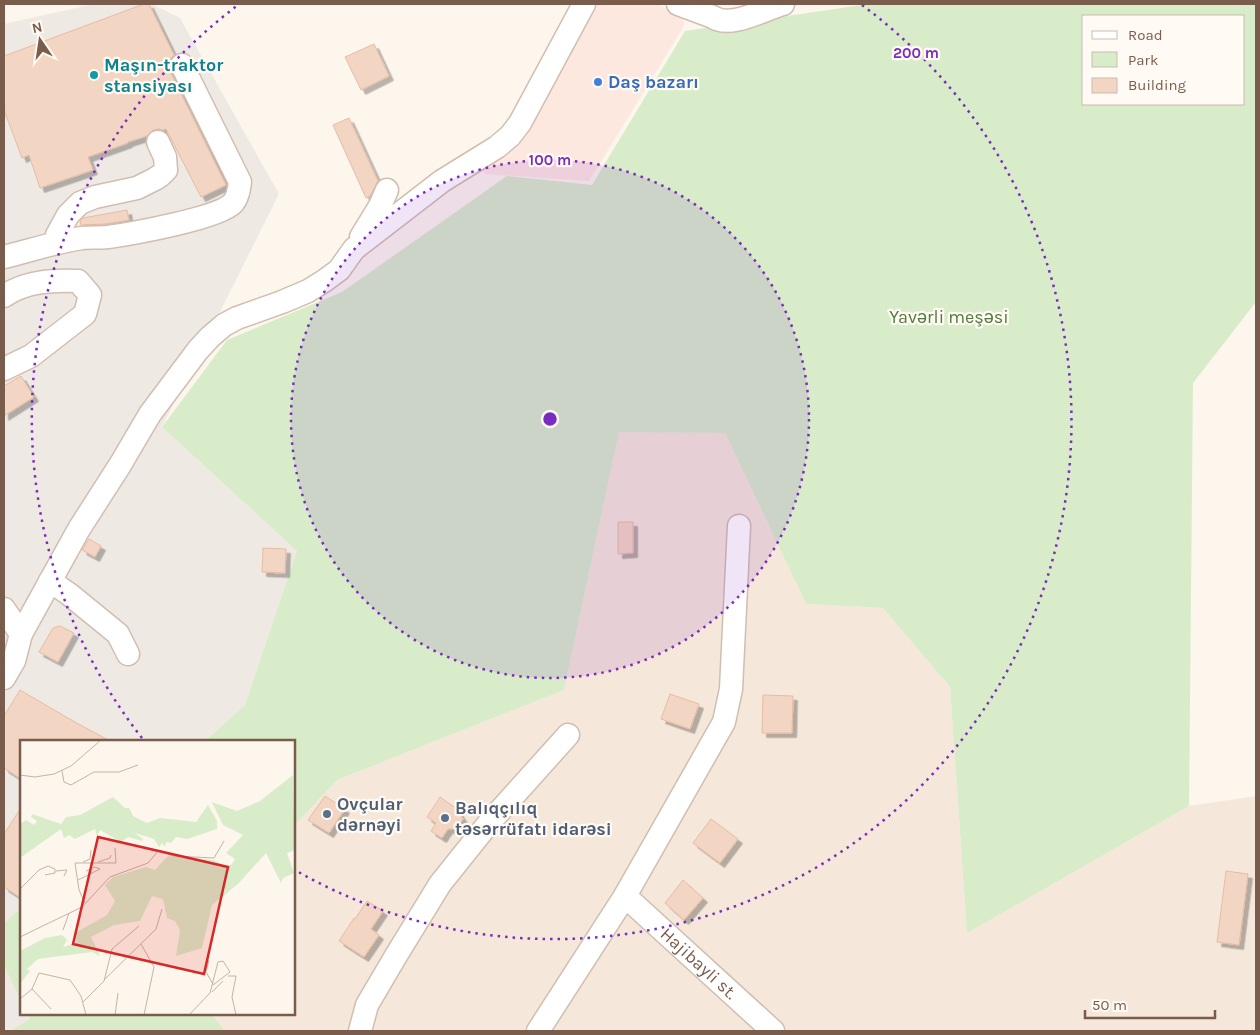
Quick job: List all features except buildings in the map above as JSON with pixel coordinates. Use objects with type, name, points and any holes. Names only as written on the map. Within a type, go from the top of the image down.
[{"type":"street","points":[[354,249],[442,181],[497,147],[510,136],[520,123],[584,4]]},
{"type":"street","points":[[678,4],[718,20],[726,21],[742,18],[783,4]]},
{"type":"street","points":[[4,257],[56,243],[82,238],[108,237],[184,222],[226,208],[232,204],[238,193],[240,182],[182,65]]},
{"type":"street","points":[[56,243],[57,235],[68,216],[80,202],[137,188],[161,175],[166,170],[165,157],[158,142]]},
{"type":"street","points":[[4,678],[14,661],[21,634],[78,529],[120,465],[150,414],[198,350],[224,325],[308,291],[339,270],[380,206],[387,190]]},
{"type":"street","points":[[4,296],[9,292],[37,282],[60,280],[78,280],[90,295],[85,314],[31,356],[4,369]]},
{"type":"street","points":[[538,1031],[625,896],[724,722],[731,689],[739,526]]},
{"type":"street","points":[[50,581],[70,594],[118,634],[128,654]]},
{"type":"street","points":[[4,609],[21,634]]},
{"type":"street","points":[[360,1031],[367,1005],[440,884],[488,824],[568,735]]},
{"type":"street","name":"Hajibayli st.","points":[[625,896],[773,1031]]},
{"type":"shaded area","points":[[94,4],[152,4],[180,18],[279,194],[162,427],[297,551],[245,705],[206,740],[20,740],[20,909],[4,923],[4,24]]},
{"type":"shaded area","name":"Daş bazarı","points":[[599,4],[657,4],[683,17],[684,26],[589,181],[485,174],[479,165],[586,11]]},
{"type":"shaded area","points":[[619,431],[725,433],[806,604],[883,608],[950,687],[967,932],[1189,806],[1256,796],[1256,1031],[225,1031],[213,1015],[295,1015],[295,825],[337,780],[564,690]]},
{"type":"shaded area","points":[[4,965],[20,999],[20,1015],[28,1015],[30,1019],[10,1031],[4,1031]]},
{"type":"green space","name":"Yavərli meşəsi","points":[[868,4],[1256,4],[1256,302],[1193,383],[1189,806],[967,933],[950,687],[883,608],[806,604],[725,433],[619,432],[564,690],[337,780],[295,825],[295,740],[206,740],[245,705],[297,551],[162,427],[227,340],[342,292],[507,176],[592,185],[685,31]]},
{"type":"green space","points":[[20,909],[20,999],[4,965],[4,923]]},
{"type":"green space","points":[[28,1015],[213,1015],[225,1031],[10,1031],[30,1019]]},
{"type":"place","name":"Maşın-traktor stansiyası","points":[[94,75]]},
{"type":"place","name":"Daş bazarı","points":[[598,82]]},
{"type":"place","name":"Ovçular dərnəyi","points":[[327,814]]},
{"type":"place","name":"Balıqçılıq təsərrüfatı idarəsi","points":[[445,818]]}]
